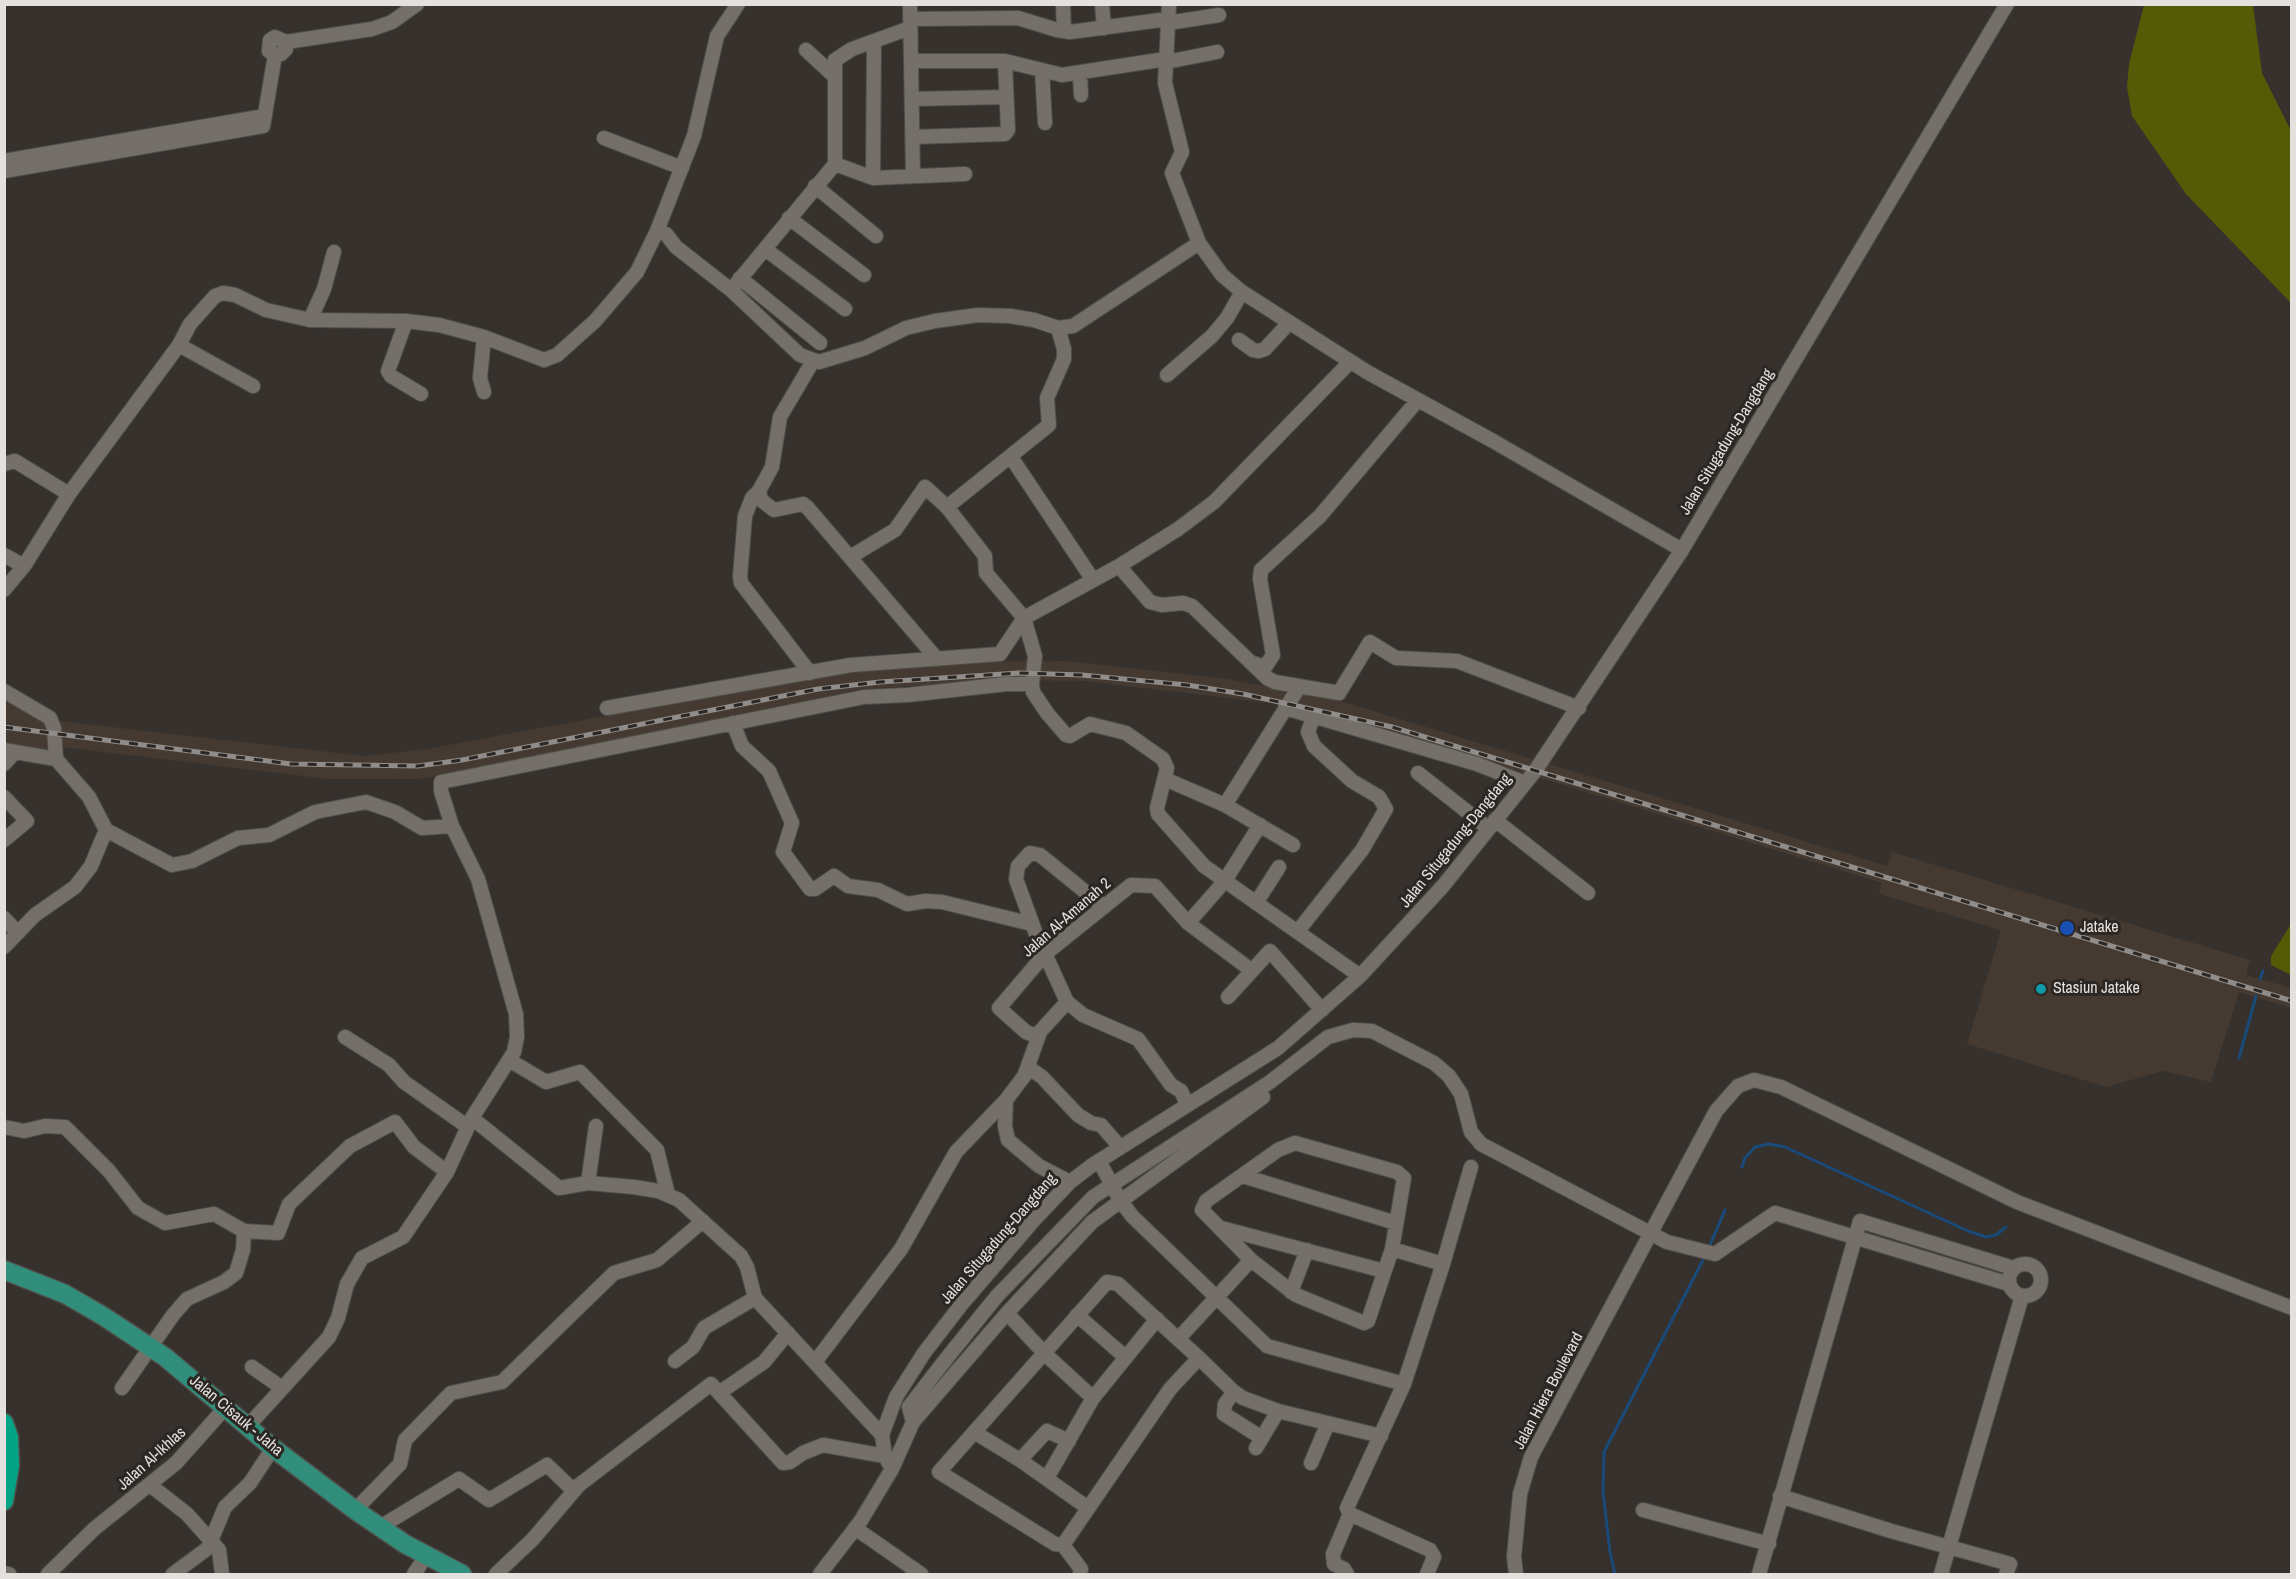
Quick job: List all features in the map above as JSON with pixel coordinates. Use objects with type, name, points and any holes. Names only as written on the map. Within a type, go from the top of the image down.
[{"type":"highway","points":[[4,1424],[9,1437],[10,1466],[4,1501]]},
{"type":"main road","name":"Jalan Cisauk - Jaha","points":[[4,1270],[65,1294],[150,1348],[273,1448],[355,1510],[426,1556],[462,1575]]},
{"type":"street","points":[[264,121],[275,55],[281,54],[286,49],[286,42],[372,29],[392,22],[417,4]]},
{"type":"street","points":[[4,590],[24,566],[69,494],[179,345],[190,324],[208,301],[224,293],[235,295],[276,314],[310,320],[406,321],[439,325],[484,337],[544,360],[557,355],[595,321],[637,272],[657,231],[698,124],[717,36],[738,4]]},
{"type":"street","points":[[1024,19],[1025,4]]},
{"type":"street","points":[[1063,4],[1064,31]]},
{"type":"street","points":[[1102,4],[1104,28]]},
{"type":"street","points":[[1169,4],[1165,83],[1182,152],[1172,172],[1199,243],[1222,275],[1242,292],[1350,362],[1682,550]]},
{"type":"street","name":"Jalan Situgadung-Dangdang","points":[[892,1469],[885,1456],[882,1435],[896,1397],[924,1353],[961,1305],[1071,1182],[1120,1147],[1278,1048],[1322,1010],[1360,976],[1443,886],[1525,783],[1579,708],[1682,550],[2007,4]]},
{"type":"street","points":[[731,290],[835,164],[833,75],[835,60],[838,56],[874,41],[910,12],[989,11],[1064,31],[1219,15]]},
{"type":"street","points":[[910,12],[914,176]]},
{"type":"street","points":[[873,178],[874,41]]},
{"type":"street","points":[[806,50],[833,75]]},
{"type":"street","points":[[911,61],[1005,61],[1062,75],[1217,52]]},
{"type":"street","points":[[913,137],[1005,134],[1008,130],[1005,61]]},
{"type":"street","points":[[1042,70],[1045,123]]},
{"type":"street","points":[[1080,74],[1082,95]]},
{"type":"street","points":[[912,99],[1006,97]]},
{"type":"street","points":[[4,162],[264,121]]},
{"type":"street","points":[[4,171],[264,121]]},
{"type":"street","points":[[604,138],[682,168]]},
{"type":"street","points":[[835,164],[873,178],[965,174]]},
{"type":"street","points":[[815,186],[876,236]]},
{"type":"street","points":[[789,218],[864,275]]},
{"type":"street","points":[[657,231],[666,234],[676,246],[731,290],[800,355],[819,362],[857,351],[906,328],[978,315],[1010,316],[1034,320],[1059,328],[1073,326],[1199,243]]},
{"type":"street","points":[[765,249],[845,309]]},
{"type":"street","points":[[310,320],[324,289],[334,252]]},
{"type":"street","points":[[740,278],[820,343]]},
{"type":"street","points":[[1167,375],[1212,336],[1227,318],[1242,292]]},
{"type":"street","points":[[406,321],[388,371],[391,376],[421,394]]},
{"type":"street","points":[[1239,340],[1253,350],[1265,349],[1289,323]]},
{"type":"street","points":[[947,507],[1049,425],[1047,398],[1064,359],[1059,328]]},
{"type":"street","points":[[484,337],[480,378],[484,392]]},
{"type":"street","points":[[179,345],[253,386]]},
{"type":"street","points":[[810,673],[741,583],[745,516],[752,498],[759,491],[775,459],[780,417],[813,361]]},
{"type":"street","points":[[607,708],[851,665],[1000,654],[1024,618],[1119,566],[1187,523],[1231,487],[1350,362]]},
{"type":"street","points":[[1252,663],[1265,667],[1273,655],[1260,579],[1261,570],[1296,542],[1320,516],[1417,401]]},
{"type":"street","points":[[1011,457],[1093,580]]},
{"type":"street","points":[[4,464],[15,461],[69,494]]},
{"type":"street","points":[[850,557],[895,530],[925,487],[947,507],[985,556],[986,573],[1024,618],[1035,656],[1033,692],[1066,735],[1070,736],[1090,724],[1126,733],[1163,759],[1167,768],[1157,808],[1158,814],[1204,866],[1224,882],[1298,930],[1360,976]]},
{"type":"street","points":[[759,491],[765,506],[774,510],[803,504],[807,507],[937,659]]},
{"type":"street","points":[[4,555],[24,566]]},
{"type":"street","points":[[1119,566],[1145,599],[1162,605],[1188,604],[1270,680],[1339,693],[1370,642],[1396,658],[1457,661],[1579,708]]},
{"type":"street","points":[[248,1426],[334,1329],[347,1284],[362,1258],[403,1237],[447,1172],[470,1122],[510,1060],[518,1037],[516,1014],[478,879],[452,826],[441,791],[441,782],[864,697],[908,695],[1007,684],[1032,684]]},
{"type":"street","points":[[1225,805],[1299,687]]},
{"type":"street","points":[[4,691],[50,718],[54,728],[56,759],[89,797],[106,830],[172,865],[192,861],[238,838],[269,835],[315,812],[366,802],[395,812],[422,828],[452,826]]},
{"type":"street","points":[[1285,708],[1477,764],[1525,783]]},
{"type":"street","points":[[1298,930],[1362,850],[1386,809],[1379,796],[1352,781],[1314,746],[1308,732],[1313,718]]},
{"type":"street","points":[[733,723],[742,746],[769,771],[792,823],[783,852],[810,889],[815,889],[834,876],[848,886],[878,890],[907,904],[926,901],[942,902],[1032,924]]},
{"type":"street","points":[[4,764],[10,751],[56,759]]},
{"type":"street","points":[[1418,774],[1588,893]]},
{"type":"street","points":[[1165,779],[1225,805],[1293,845]]},
{"type":"street","points":[[4,797],[27,821],[4,840]]},
{"type":"street","points":[[1188,923],[1224,882],[1260,825]]},
{"type":"street","points":[[4,947],[35,915],[75,887],[90,866],[106,830]]},
{"type":"street","points":[[1104,907],[1040,855],[1030,853],[1018,866],[1016,879],[1032,924],[1067,1002],[1083,1016],[1138,1039],[1171,1085],[1180,1091],[1187,1104]]},
{"type":"street","points":[[1256,903],[1279,867]]},
{"type":"street","name":"Jalan Al-Amanah 2","points":[[1039,1035],[1026,1032],[999,1008],[1045,954],[1131,885],[1155,886],[1169,905],[1188,923],[1251,970]]},
{"type":"street","points":[[4,918],[18,933]]},
{"type":"street","points":[[1228,997],[1251,970],[1271,952],[1322,1010]]},
{"type":"street","points":[[1025,1074],[1039,1035],[1067,1002]]},
{"type":"street","points":[[820,1575],[855,1528],[892,1469],[914,1414],[997,1296],[1082,1207],[1110,1183],[1270,1082],[1328,1037],[1353,1030],[1372,1031],[1434,1063],[1449,1076],[1461,1094],[1471,1132],[1481,1144],[1667,1242],[1715,1254],[1775,1213],[2009,1284]]},
{"type":"street","points":[[345,1036],[389,1065],[404,1082],[470,1122],[559,1188],[588,1183],[634,1187],[679,1200],[741,1256],[747,1267],[755,1298],[882,1435]]},
{"type":"street","points":[[510,1060],[546,1082],[579,1072],[657,1150],[668,1195]]},
{"type":"street","points":[[815,1362],[901,1249],[956,1152],[1006,1100],[1030,1070],[1034,1071],[1078,1115],[1091,1123],[1101,1125],[1120,1147]]},
{"type":"street","name":"Jalan Hiera Boulevard","points":[[1516,1575],[1514,1557],[1520,1494],[1531,1457],[1716,1112],[1738,1086],[1754,1080],[1781,1087],[2017,1202],[2292,1308]]},
{"type":"street","points":[[914,1414],[1092,1222],[1263,1097]]},
{"type":"street","points":[[1006,1100],[1005,1126],[1008,1140],[1039,1166],[1071,1182]]},
{"type":"street","points":[[4,1127],[24,1131],[45,1126],[65,1127],[109,1171],[138,1208],[165,1223],[214,1214],[244,1231],[278,1233],[289,1204],[334,1160],[350,1146],[395,1122],[414,1147],[447,1172]]},
{"type":"street","points":[[588,1183],[596,1126]]},
{"type":"street","points":[[1295,1143],[1397,1172],[1404,1179],[1396,1223],[1392,1249],[1372,1317],[1364,1323],[1291,1292],[1251,1260],[1220,1227],[1204,1214],[1203,1205],[1278,1150],[1295,1143]]},
{"type":"street","points":[[1099,1161],[1120,1200],[1132,1216],[1259,1339],[1276,1350],[1404,1384]]},
{"type":"street","points":[[1428,1575],[1434,1557],[1430,1550],[1350,1514],[1347,1508],[1404,1384],[1443,1264],[1471,1167]]},
{"type":"street","points":[[1243,1176],[1396,1223]]},
{"type":"street","points":[[355,1510],[400,1464],[405,1440],[451,1393],[502,1382],[614,1273],[657,1260],[702,1221]]},
{"type":"street","points":[[1759,1575],[1860,1221],[2013,1268],[2028,1263],[2037,1268],[2041,1276],[2036,1292],[2022,1296],[2014,1292],[2009,1284],[2009,1276],[2013,1268]]},
{"type":"street","points":[[1220,1227],[1384,1271]]},
{"type":"street","points":[[122,1388],[187,1299],[224,1282],[236,1273],[243,1250],[244,1231]]},
{"type":"street","points":[[1392,1249],[1443,1264]]},
{"type":"street","points":[[1291,1292],[1307,1250]]},
{"type":"street","points":[[1178,1339],[1251,1260]]},
{"type":"street","points":[[1080,1575],[1081,1569],[1063,1545],[1055,1544],[939,1472],[1107,1282],[1118,1284],[1234,1392],[1278,1411],[1381,1436]]},
{"type":"street","points":[[1941,1575],[1976,1447],[2022,1296]]},
{"type":"street","points":[[675,1361],[693,1347],[704,1328],[755,1298]]},
{"type":"street","points":[[1007,1313],[1044,1353],[1093,1398]]},
{"type":"street","points":[[1077,1315],[1124,1356]]},
{"type":"street","points":[[1047,1478],[1093,1398],[1124,1356],[1157,1319]]},
{"type":"street","points":[[719,1393],[764,1362],[788,1333]]},
{"type":"street","points":[[1063,1545],[1170,1389],[1198,1358]]},
{"type":"street","points":[[252,1367],[282,1388]]},
{"type":"street","points":[[495,1575],[533,1539],[574,1491],[640,1436],[711,1384],[783,1463],[790,1462],[803,1453],[823,1445],[885,1456]]},
{"type":"street","points":[[1234,1392],[1225,1404],[1224,1414],[1259,1443],[1278,1411]]},
{"type":"street","points":[[896,1397],[914,1414]]},
{"type":"street","name":"Jalan Al-Ikhlas","points":[[48,1575],[94,1529],[150,1485],[203,1436],[225,1408]]},
{"type":"street","points":[[1311,1463],[1328,1423]]},
{"type":"street","points":[[1020,1460],[1047,1431],[1069,1441]]},
{"type":"street","points":[[974,1432],[1020,1460],[1088,1508]]},
{"type":"street","points":[[173,1575],[204,1552],[212,1542],[225,1507],[250,1483],[273,1448]]},
{"type":"street","points":[[380,1527],[459,1479],[489,1500],[547,1465],[574,1491]]},
{"type":"street","points":[[150,1485],[187,1514],[219,1550],[222,1575]]},
{"type":"street","points":[[1780,1496],[1891,1531],[2010,1564],[2006,1575]]},
{"type":"street","points":[[1643,1510],[1769,1544]]},
{"type":"street","points":[[1347,1575],[1344,1569],[1334,1564],[1333,1554],[1350,1514]]},
{"type":"street","points":[[855,1528],[921,1575]]},
{"type":"street","points":[[414,1575],[426,1556]]},
{"type":"shaded area","points":[[1068,661],[1228,679],[1340,701],[1887,866],[1892,852],[2250,960],[2246,975],[2291,988],[2291,1008],[2239,992],[2211,1082],[2163,1071],[2106,1087],[1967,1044],[2001,930],[1879,894],[1882,883],[1391,732],[1271,703],[1085,681],[1007,680],[863,689],[633,741],[420,779],[328,779],[53,746],[52,756],[5,749],[4,696],[42,719],[364,756],[427,749],[862,668],[946,662]]},
{"type":"green space","points":[[2144,5],[2253,5],[2262,73],[2291,131],[2291,303],[2186,194],[2132,116],[2127,87],[2129,64]]},
{"type":"green space","points":[[2291,924],[2291,975],[2271,965],[2271,956]]},
{"type":"waterway","points":[[2260,979],[2263,971]]},
{"type":"waterway","points":[[2239,1058],[2256,996]]},
{"type":"waterway","points":[[1742,1167],[1745,1158],[1755,1147],[1769,1144],[1785,1147],[1968,1231],[1986,1237],[1996,1235],[2006,1227]]},
{"type":"waterway","points":[[1710,1245],[1725,1210]]},
{"type":"waterway","points":[[1615,1574],[1603,1492],[1604,1452],[1703,1260]]},
{"type":"railway","points":[[4,727],[291,764],[418,766],[462,760],[818,689],[880,682],[1019,673],[1082,675],[1187,685],[1243,694],[1392,727],[2292,1001]]},
{"type":"place","name":"Jatake","points":[[2067,928]]},
{"type":"place","name":"Stasiun Jatake","points":[[2041,989]]}]
